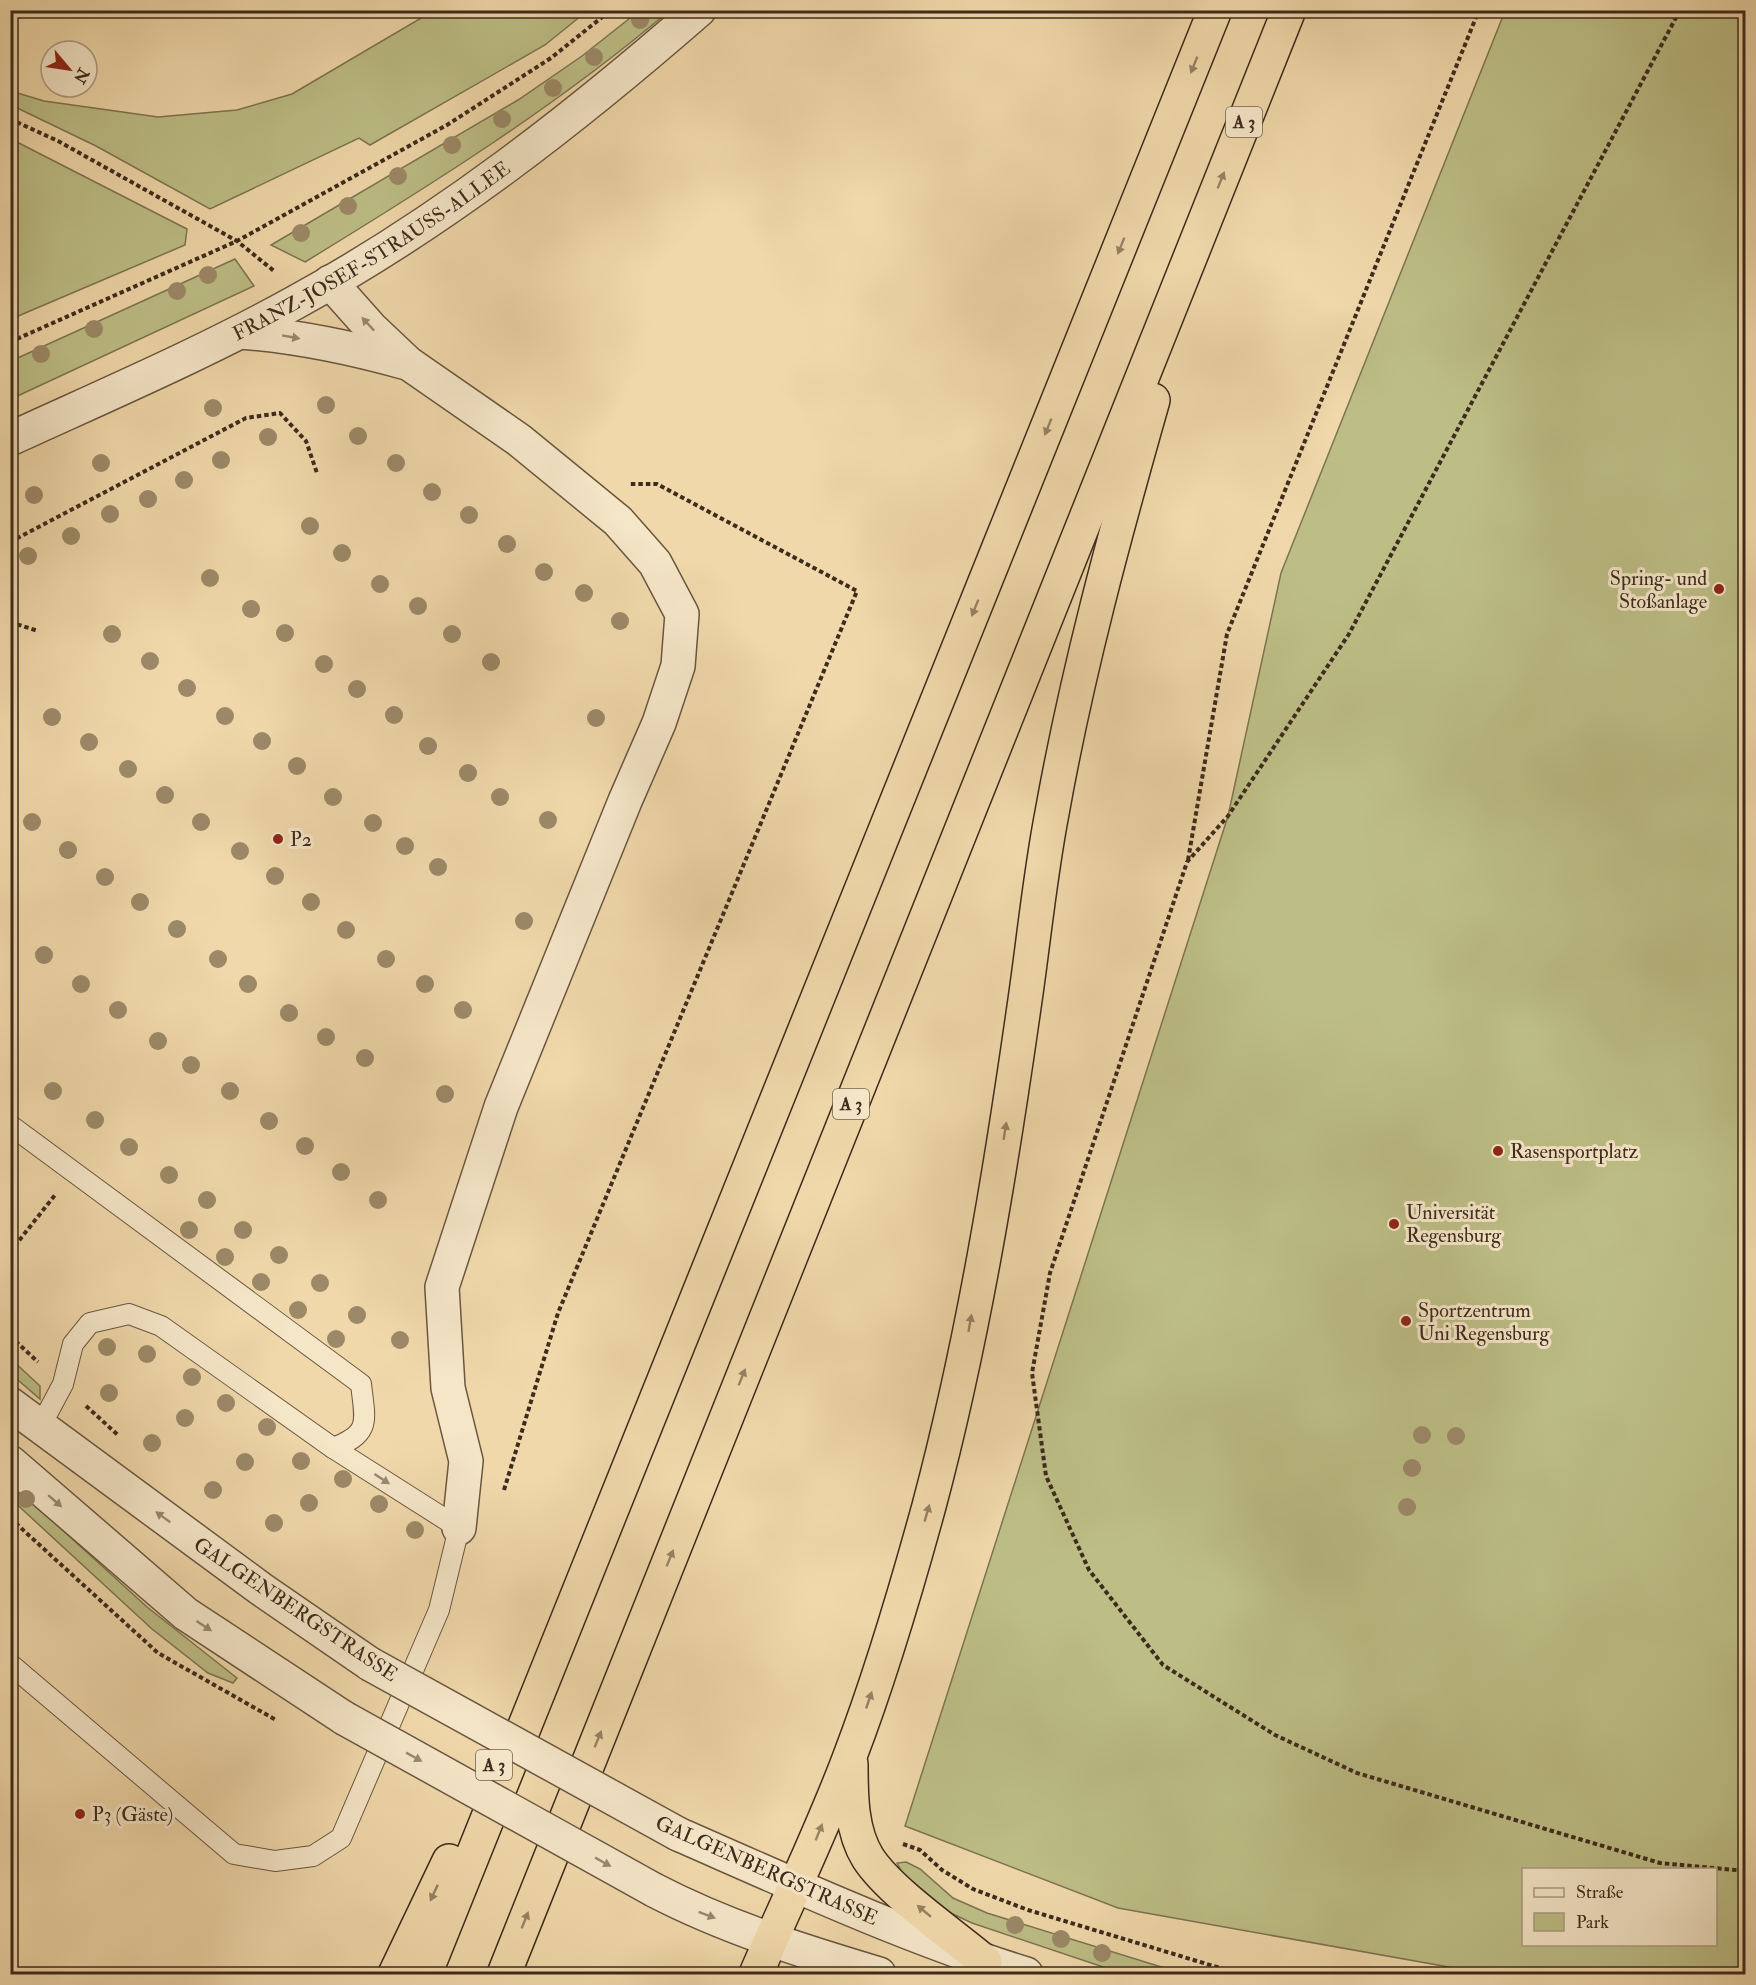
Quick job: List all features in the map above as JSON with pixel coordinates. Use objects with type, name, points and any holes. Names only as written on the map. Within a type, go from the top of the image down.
[{"type":"highway","name":"A 3","points":[[425,1974],[1215,10]]},
{"type":"highway","name":"A 3","points":[[504,1974],[1289,10]]},
{"type":"highway","name":"A 3","points":[[795,1886],[850,1755],[879,1672],[932,1494],[968,1335],[999,1166],[1051,817],[1073,702],[1094,611],[1199,234]]},
{"type":"highway","name":"A 3","points":[[395,1974],[593,1556]]},
{"type":"highway","points":[[850,1755],[855,1823],[868,1857],[888,1881],[985,1962]]},
{"type":"highway","points":[[756,1974],[795,1886]]},
{"type":"street","name":"FRANZ-JOSEF-STRAUSS-ALLEE","points":[[10,439],[240,332],[315,291],[468,194],[604,93],[699,10]]},
{"type":"street","points":[[315,291],[340,345]]},
{"type":"street","points":[[315,291],[371,328],[408,363],[519,440],[618,521],[655,563],[682,614],[678,666],[659,723],[501,1107],[442,1287],[448,1388],[466,1461],[459,1528]]},
{"type":"street","points":[[240,332],[280,335],[340,345],[408,363]]},
{"type":"street","name":"GALGENBERGSTRASSE","points":[[10,1404],[261,1589],[370,1664],[678,1834],[795,1886],[985,1962],[1026,1974]]},
{"type":"street","points":[[10,1462],[186,1614],[344,1718],[689,1908],[770,1940],[879,1974]]},
{"type":"lane","points":[[10,1125],[361,1384],[365,1421],[354,1440],[333,1448]]},
{"type":"lane","points":[[10,1664],[234,1854],[275,1861],[313,1856],[341,1838],[439,1610],[459,1528],[333,1448],[161,1326],[129,1314],[90,1323],[73,1344],[63,1384],[40,1427]]},
{"type":"path","points":[[10,342],[237,241],[447,125],[551,58],[611,10]]},
{"type":"path","points":[[1479,10],[1227,634],[1187,862],[1050,1273],[1032,1373],[1046,1476],[1089,1570],[1163,1665],[1275,1735],[1347,1768],[1660,1863],[1714,1868]]},
{"type":"path","points":[[1187,862],[1228,816],[1349,634],[1680,10]]},
{"type":"path","points":[[10,119],[58,141],[237,241],[275,272],[315,291]]},
{"type":"path","points":[[10,542],[246,418],[280,412],[306,441],[317,473]]},
{"type":"path","points":[[504,1490],[558,1312],[857,591],[657,484],[572,484]]},
{"type":"path","points":[[10,622],[38,631]]},
{"type":"path","points":[[10,1252],[74,1171]]},
{"type":"path","points":[[868,1857],[905,1844],[920,1850],[942,1870],[973,1889],[1028,1910],[1240,1974]]},
{"type":"path","points":[[1717,1868],[1746,1871]]},
{"type":"green space","points":[[433,11],[587,11],[545,45],[370,145],[359,138],[210,209],[96,146],[11,105],[11,91],[44,101],[158,117],[237,110],[292,94]]},
{"type":"green space","points":[[639,11],[669,11],[538,112],[399,204],[305,262],[271,245],[518,100],[582,56]]},
{"type":"green space","name":"Sportzentrum Uni Regensburg","points":[[1505,11],[1745,11],[1745,1974],[1488,1974],[1118,1908],[905,1826],[1228,816],[1281,573]]},
{"type":"green space","points":[[11,139],[187,229],[185,245],[11,319]]},
{"type":"green space","points":[[235,259],[254,286],[11,399],[11,361]]},
{"type":"green space","points":[[11,1359],[40,1386],[40,1399],[11,1374]]},
{"type":"green space","points":[[10,1482],[147,1607],[237,1678],[233,1683],[208,1673],[152,1629],[11,1499]]},
{"type":"green space","points":[[906,1862],[920,1869],[953,1898],[987,1913],[1184,1974],[1124,1974],[972,1923],[940,1908],[903,1874],[897,1863]]},
{"type":"place","name":"Spring- und Stoßanlage","points":[[1719,589]]},
{"type":"place","name":"P2","points":[[278,839]]},
{"type":"place","name":"Rasensportplatz","points":[[1498,1151]]},
{"type":"place","name":"Universität Regensburg","points":[[1394,1224]]},
{"type":"place","name":"Sportzentrum Uni Regensburg","points":[[1406,1321]]},
{"type":"place","name":"P3 (Gäste)","points":[[80,1814]]}]
